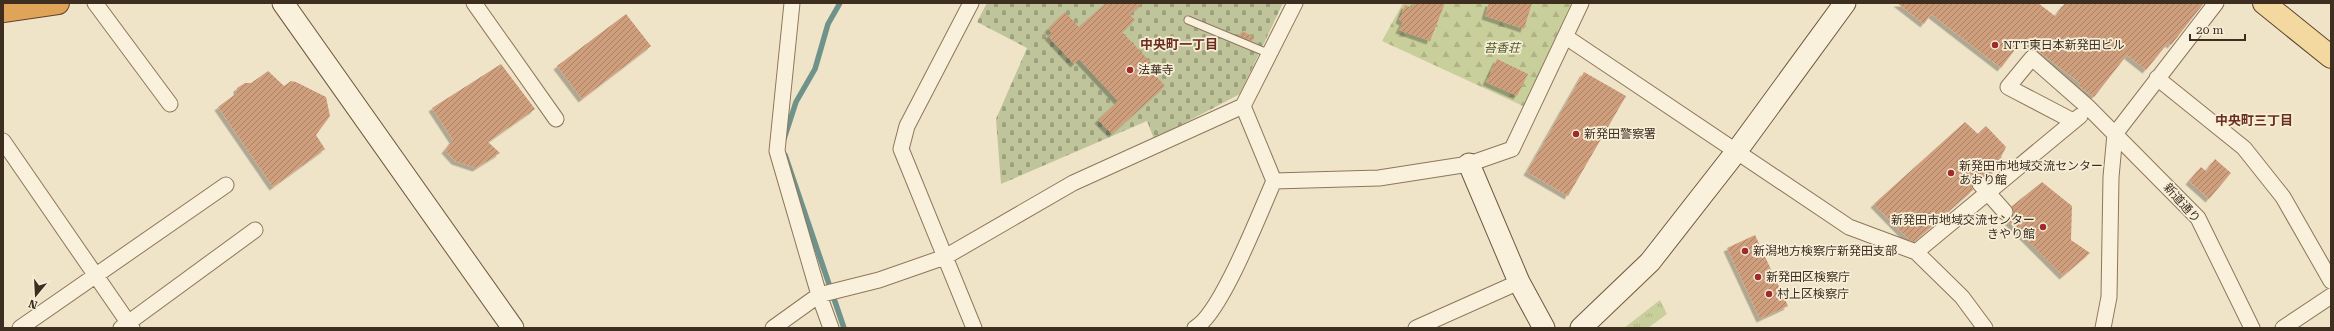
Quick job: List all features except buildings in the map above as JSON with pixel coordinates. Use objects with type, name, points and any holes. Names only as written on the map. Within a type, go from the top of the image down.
[{"type":"highway","points":[[3,11],[58,3]]},
{"type":"main road","points":[[2264,3],[2331,57]]},
{"type":"street","points":[[95,3],[170,104]]},
{"type":"street","points":[[283,3],[513,328]]},
{"type":"street","points":[[474,3],[556,119]]},
{"type":"street","points":[[792,3],[777,151],[819,295],[831,328]]},
{"type":"street","points":[[971,3],[907,126],[901,149],[974,328]]},
{"type":"street","points":[[773,328],[819,295],[879,280],[945,257],[1073,183],[1243,106],[1295,3]]},
{"type":"street","points":[[1274,181],[1380,178],[1469,164],[1512,149],[1582,3]]},
{"type":"street","points":[[1581,328],[1650,262],[1736,152],[1845,3]]},
{"type":"street","points":[[2103,328],[2109,297],[2111,177],[2115,134],[2216,3]]},
{"type":"street","points":[[1566,37],[1849,227],[1916,252],[1962,297],[1985,328]]},
{"type":"street","name":"新道通り","points":[[2073,121],[2008,87],[2032,58],[2089,108],[2198,218],[2252,328]]},
{"type":"street","points":[[2157,78],[2244,148],[2283,197],[2331,281]]},
{"type":"street","points":[[1195,328],[1203,324],[1222,296],[1274,181],[1243,106]]},
{"type":"street","points":[[1916,252],[2089,108]]},
{"type":"street","points":[[3,141],[96,277],[127,326],[255,230]]},
{"type":"street","points":[[1469,164],[1520,282],[1544,328]]},
{"type":"street","points":[[1980,184],[2005,212]]},
{"type":"street","points":[[20,328],[96,277],[226,185]]},
{"type":"street","points":[[1416,328],[1520,282]]},
{"type":"street","points":[[2283,328],[2331,296]]},
{"type":"lane","points":[[1188,20],[1270,54]]},
{"type":"green space","points":[[987,3],[1283,3],[1240,94],[1154,139],[1147,121],[1001,184],[996,119],[1027,48],[977,22]]},
{"type":"green space","name":"苔香荘","points":[[1403,3],[1571,3],[1525,107],[1382,41]]},
{"type":"green space","points":[[1660,300],[1667,314],[1648,328],[1624,328]]},
{"type":"waterway","points":[[784,139],[796,102],[815,69],[828,24],[840,3]]},
{"type":"waterway","points":[[785,155],[844,328]]},
{"type":"place","name":"NTT東日本新発田ビル","points":[[1995,45]]},
{"type":"place","name":"法華寺","points":[[1130,70]]},
{"type":"place","name":"新発田警察署","points":[[1576,134]]},
{"type":"place","name":"新発田市地域交流センター あおり館","points":[[1951,173]]},
{"type":"place","name":"新発田市地域交流センター きやり館","points":[[2043,227]]},
{"type":"place","name":"新潟地方検察庁新発田支部","points":[[1745,251]]},
{"type":"place","name":"新発田区検察庁","points":[[1758,277]]},
{"type":"place","name":"村上区検察庁","points":[[1769,294]]},
{"type":"district","name":"中央町一丁目","points":[[1179,44]]},
{"type":"district","name":"中央町三丁目","points":[[2254,120]]}]
